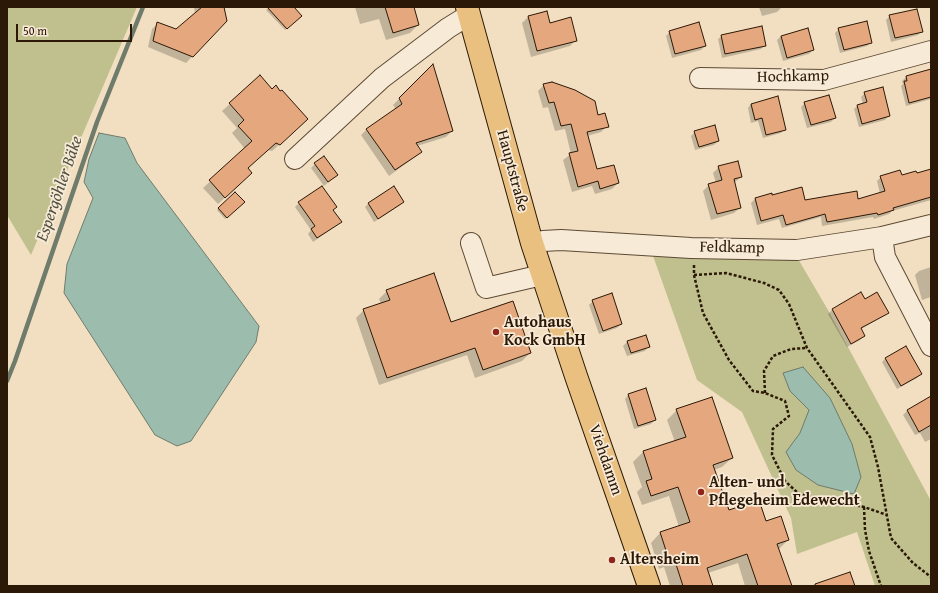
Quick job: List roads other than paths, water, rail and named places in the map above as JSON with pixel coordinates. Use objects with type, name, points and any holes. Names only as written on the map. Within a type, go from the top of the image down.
[{"type":"main road","name":"Hauptstraße","points":[[468,11],[532,243],[561,334]]},
{"type":"main road","name":"Viehdamm","points":[[561,334],[649,586]]},
{"type":"street","points":[[295,159],[382,78],[468,11]]},
{"type":"street","name":"Hochkamp","points":[[700,78],[824,80],[931,51]]},
{"type":"street","name":"Feldkamp","points":[[532,243],[561,240],[691,248],[798,250],[882,237],[931,225]]},
{"type":"street","points":[[882,237],[885,257],[931,346]]},
{"type":"street","points":[[471,244],[486,288],[542,275]]},
{"type":"waterway","name":"Espergöhler Bäke","points":[[7,381],[97,122],[143,7]]},
{"type":"place","name":"Autohaus Kock GmbH","points":[[496,332]]},
{"type":"place","name":"Alten- und Pflegeheim Edewecht","points":[[701,492]]},
{"type":"place","name":"Altersheim","points":[[612,560]]}]
